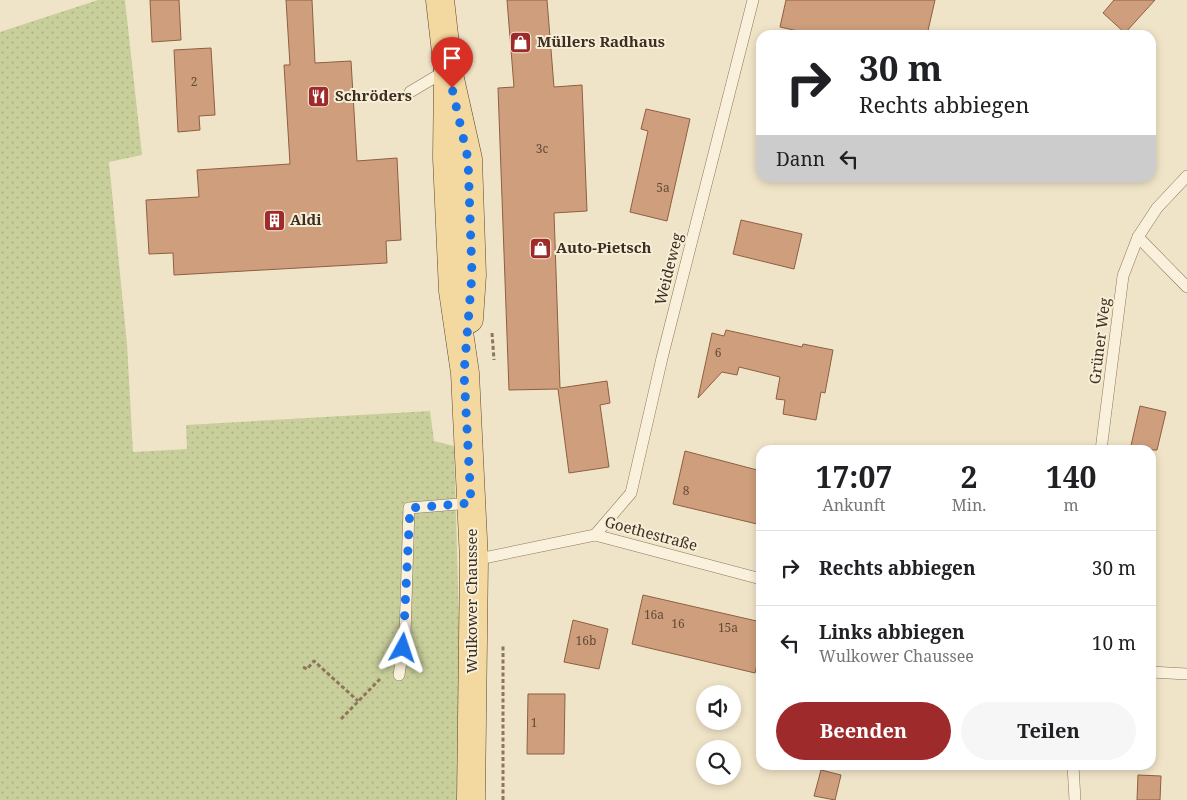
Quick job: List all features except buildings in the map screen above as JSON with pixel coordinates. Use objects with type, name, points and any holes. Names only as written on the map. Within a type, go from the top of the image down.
[{"type":"main road","name":"Wulkower Chaussee","points":[[440,0],[448,70],[446,158],[453,291],[464,373],[474,560],[471,800]]},
{"type":"lane","name":"Weideweg","points":[[595,535],[631,493],[662,358],[753,0]]},
{"type":"lane","points":[[410,92],[448,70]]},
{"type":"lane","name":"Grüner Weg","points":[[1102,445],[1123,276],[1138,237],[1157,208],[1187,176]]},
{"type":"lane","points":[[1138,237],[1187,287]]},
{"type":"lane","points":[[399,675],[405,634],[410,508],[471,503]]},
{"type":"lane","name":"Goethestraße","points":[[474,560],[595,535],[756,578]]},
{"type":"lane","points":[[1156,672],[1187,674]]},
{"type":"lane","points":[[1073,770],[1075,800]]},
{"type":"path","points":[[492,330],[494,370]]},
{"type":"path","points":[[503,643],[503,800]]},
{"type":"path","points":[[303,666],[307,670],[314,661],[358,701]]},
{"type":"path","points":[[341,719],[386,673]]},
{"type":"green space","points":[[98,0],[125,0],[142,155],[109,162],[127,344],[133,452],[187,449],[186,425],[430,411],[434,441],[454,446],[462,725],[459,800],[0,800],[0,32]]},
{"type":"place","name":"Müllers Radhaus","points":[[521,42]]},
{"type":"place","name":"Schröders","points":[[319,96]]},
{"type":"place","name":"Aldi","points":[[274,220]]},
{"type":"place","name":"Auto-Pietsch","points":[[540,248]]},
{"type":"route","points":[[403,648],[410,508],[471,503],[464,373],[472,274],[468,159],[452,88]]}]
